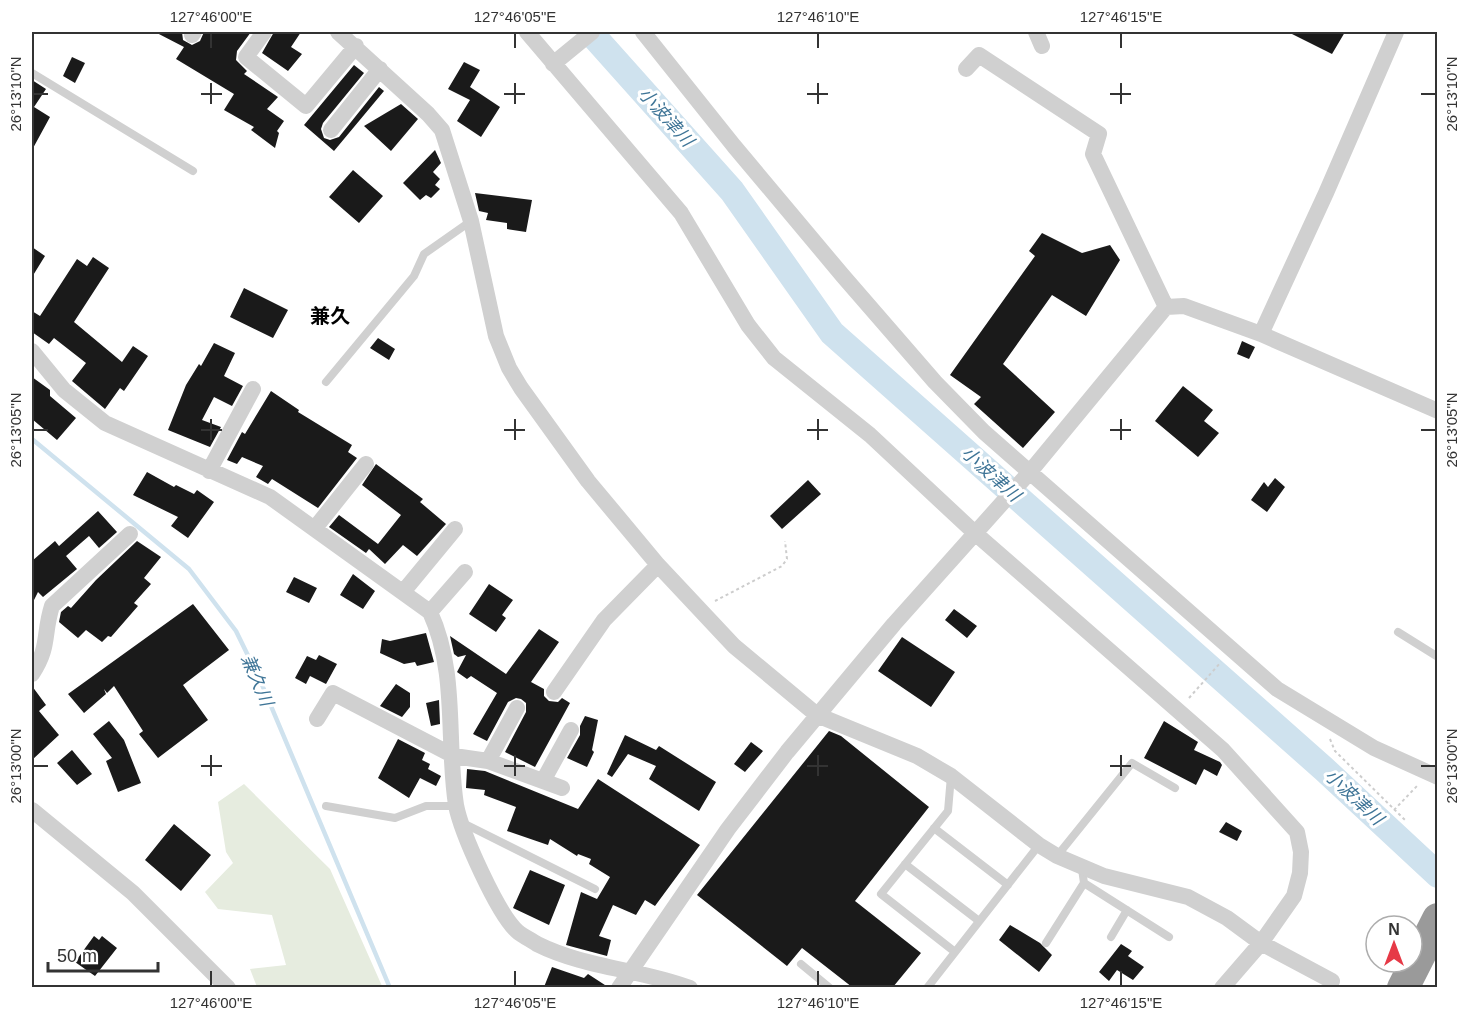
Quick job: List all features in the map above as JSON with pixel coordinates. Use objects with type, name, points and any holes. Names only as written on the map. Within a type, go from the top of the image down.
[{"type":"highway","points":[[1403,987],[1436,922]]},
{"type":"street","points":[[264,32],[246,57],[306,106],[356,46]]},
{"type":"street","points":[[338,32],[356,46],[442,129],[471,221],[496,336],[508,368],[588,481],[658,565],[763,672],[817,714],[917,756],[951,776],[1039,845],[1083,876],[1188,897],[1227,918],[1261,943],[1332,981]]},
{"type":"street","points":[[527,32],[557,61],[681,213],[734,303],[774,358],[982,527],[1222,750],[1296,832],[1301,863],[1294,896],[1261,943],[1222,987]]},
{"type":"street","points":[[557,61],[592,32]]},
{"type":"street","points":[[643,32],[734,146],[935,382],[1025,477],[1277,689],[1337,727],[1437,777]]},
{"type":"street","points":[[1261,334],[1396,32]]},
{"type":"street","points":[[966,69],[980,55],[1100,134],[1093,154],[1166,307]]},
{"type":"street","points":[[331,130],[380,69]]},
{"type":"street","points":[[619,987],[728,829],[817,714],[1025,477],[1166,307],[1184,306],[1261,334],[1437,411]]},
{"type":"street","points":[[32,351],[64,390],[105,423],[270,497],[430,612],[437,627],[448,673],[456,806],[496,901],[516,931],[565,956],[628,973],[674,981],[690,987]]},
{"type":"street","points":[[209,471],[253,389]]},
{"type":"street","points":[[315,528],[366,464]]},
{"type":"street","points":[[403,592],[455,529]]},
{"type":"street","points":[[32,674],[43,658],[47,641],[47,621],[52,606],[130,534]]},
{"type":"street","points":[[554,693],[604,620],[658,565]]},
{"type":"street","points":[[430,612],[465,572]]},
{"type":"street","points":[[317,719],[333,693],[454,756],[488,761],[562,788]]},
{"type":"street","points":[[488,761],[517,708]]},
{"type":"street","points":[[543,781],[571,730]]},
{"type":"street","points":[[32,810],[133,893],[228,987]]},
{"type":"lane","points":[[32,73],[193,171]]},
{"type":"lane","points":[[326,382],[414,276],[424,254],[471,221]]},
{"type":"lane","points":[[1398,632],[1437,657]]},
{"type":"lane","points":[[1057,856],[1132,763],[1175,788]]},
{"type":"lane","points":[[951,776],[948,811],[881,894],[955,952]]},
{"type":"lane","points":[[326,806],[395,818],[426,806],[456,806]]},
{"type":"lane","points":[[463,823],[595,889]]},
{"type":"lane","points":[[934,828],[1008,885]]},
{"type":"lane","points":[[927,987],[1039,845]]},
{"type":"lane","points":[[905,864],[979,921]]},
{"type":"lane","points":[[1046,943],[1083,876],[1127,910],[1169,937]]},
{"type":"lane","points":[[1111,937],[1127,910]]},
{"type":"lane","points":[[801,964],[830,987]]},
{"type":"path","points":[[699,609],[782,566],[787,559],[785,541]]},
{"type":"path","points":[[1185,703],[1225,657]]},
{"type":"path","points":[[1337,727],[1331,734],[1330,742],[1335,751],[1405,820]]},
{"type":"path","points":[[1394,810],[1410,795]]},
{"type":"shaded area","points":[[244,784],[330,869],[382,986],[257,987],[250,969],[286,965],[272,915],[218,909],[205,892],[233,863],[226,852],[218,802]]},
{"type":"building","points":[[155,32],[182,32],[183,40],[192,45],[200,41],[204,32],[251,32],[237,51],[236,60],[247,71],[244,74],[278,97],[267,109],[284,121],[277,131],[279,133],[275,148],[251,130],[254,127],[224,110],[234,94],[176,59],[184,47]]},
{"type":"building","points":[[274,32],[301,32],[291,47],[302,54],[288,71],[262,53]]},
{"type":"building","points":[[1288,32],[1345,32],[1332,54]]},
{"type":"building","points":[[72,57],[85,63],[75,83],[63,76]]},
{"type":"building","points":[[464,62],[480,70],[470,87],[500,107],[481,137],[457,121],[470,100],[448,89]]},
{"type":"building","points":[[354,65],[364,73],[323,123],[321,129],[324,138],[330,140],[339,137],[379,87],[384,91],[334,151],[304,125]]},
{"type":"building","points":[[32,80],[46,89],[34,107],[50,117],[32,150]]},
{"type":"building","points":[[401,104],[418,119],[391,151],[364,126]]},
{"type":"building","points":[[435,150],[441,163],[433,172],[440,179],[435,185],[440,189],[431,198],[426,195],[420,200],[403,183]]},
{"type":"building","points":[[353,170],[383,196],[359,223],[329,197]]},
{"type":"building","points":[[475,193],[532,200],[526,232],[507,229],[507,223],[486,220],[488,213],[479,211]]},
{"type":"building","points":[[1042,233],[1082,253],[1110,245],[1120,260],[1086,316],[1052,295],[1003,364],[1055,412],[1023,448],[974,404],[981,397],[950,375],[1035,256],[1029,251]]},
{"type":"building","points":[[32,247],[45,256],[32,277]]},
{"type":"building","points":[[93,257],[109,268],[74,322],[122,362],[133,346],[148,356],[124,391],[120,388],[105,409],[72,381],[86,363],[54,338],[49,344],[32,332],[32,311],[40,316],[77,259],[87,266]]},
{"type":"building","points":[[244,288],[288,310],[273,338],[230,317]]},
{"type":"building","points":[[378,338],[395,349],[389,360],[370,348]]},
{"type":"building","points":[[1242,341],[1255,347],[1249,359],[1237,354]]},
{"type":"building","points":[[214,343],[235,353],[224,376],[243,386],[232,406],[214,397],[202,420],[221,427],[210,447],[168,430],[186,385],[199,364],[201,366]]},
{"type":"building","points":[[32,377],[50,390],[50,396],[76,418],[57,440],[32,419]]},
{"type":"building","points":[[1183,386],[1213,410],[1204,421],[1219,433],[1198,457],[1155,421]]},
{"type":"building","points":[[271,391],[299,410],[298,412],[352,445],[348,452],[357,458],[318,508],[272,479],[268,484],[256,477],[263,466],[242,457],[237,464],[227,460],[242,432],[245,434]]},
{"type":"building","points":[[376,464],[423,499],[420,502],[446,524],[417,556],[403,545],[385,564],[369,549],[366,553],[329,527],[339,515],[378,544],[401,515],[362,485]]},
{"type":"building","points":[[147,472],[174,487],[176,485],[194,494],[197,490],[214,502],[188,538],[171,526],[178,517],[133,495]]},
{"type":"building","points":[[1275,478],[1285,487],[1267,512],[1251,500],[1264,482],[1268,487]]},
{"type":"building","points":[[808,480],[821,494],[782,529],[770,516]]},
{"type":"building","points":[[98,511],[117,532],[99,548],[89,536],[66,556],[77,569],[43,597],[38,592],[32,604],[32,561],[55,541],[59,546]]},
{"type":"building","points":[[137,541],[161,557],[144,578],[151,584],[134,603],[138,606],[111,637],[108,636],[102,642],[86,630],[78,638],[59,622],[61,612],[68,606],[71,608],[96,580]]},
{"type":"building","points":[[353,574],[375,591],[363,609],[340,595]]},
{"type":"building","points":[[294,577],[317,588],[309,603],[286,592]]},
{"type":"building","points":[[489,584],[513,600],[502,615],[506,618],[496,632],[469,614]]},
{"type":"building","points":[[193,604],[229,650],[183,685],[208,720],[158,758],[139,734],[143,731],[114,686],[107,693],[104,689],[106,694],[84,713],[68,694]]},
{"type":"building","points":[[954,609],[977,626],[967,638],[945,620]]},
{"type":"building","points":[[539,629],[559,642],[531,682],[544,689],[544,696],[549,701],[558,702],[562,698],[570,703],[535,767],[505,752],[526,712],[526,703],[521,699],[516,698],[508,702],[487,741],[473,734],[497,693],[471,676],[467,679],[457,672],[466,655],[458,657],[454,654],[450,636],[506,674]]},
{"type":"building","points":[[426,633],[434,662],[417,666],[415,662],[404,664],[380,653],[382,639],[390,641]]},
{"type":"building","points":[[902,637],[955,672],[931,707],[878,671]]},
{"type":"building","points":[[319,655],[337,664],[326,684],[310,676],[306,684],[295,678],[307,656],[316,660]]},
{"type":"building","points":[[396,684],[410,693],[410,707],[402,717],[380,706]]},
{"type":"building","points":[[32,686],[46,705],[39,711],[59,735],[32,760]]},
{"type":"building","points":[[439,700],[440,724],[431,726],[426,703]]},
{"type":"building","points":[[585,716],[598,720],[592,750],[594,752],[587,767],[567,758],[580,735],[580,726]]},
{"type":"building","points":[[109,721],[124,740],[141,783],[118,792],[106,761],[112,758],[93,734]]},
{"type":"building","points":[[1164,721],[1198,742],[1194,750],[1220,762],[1222,765],[1217,776],[1204,769],[1196,785],[1144,758]]},
{"type":"building","points":[[829,731],[841,736],[929,807],[855,901],[921,953],[893,987],[852,987],[802,948],[787,966],[697,895]]},
{"type":"building","points":[[625,735],[656,750],[659,746],[716,782],[699,811],[649,779],[656,766],[628,754],[612,777],[607,774]]},
{"type":"building","points":[[398,739],[425,753],[422,760],[430,764],[428,769],[441,776],[436,786],[420,778],[409,798],[378,778]]},
{"type":"building","points":[[751,742],[763,751],[745,772],[734,764]]},
{"type":"building","points":[[72,750],[92,774],[77,785],[57,763]]},
{"type":"building","points":[[467,769],[485,771],[578,809],[598,779],[700,845],[655,906],[645,900],[636,915],[613,905],[599,936],[611,940],[607,956],[566,945],[581,892],[597,899],[610,877],[589,864],[591,859],[578,854],[577,856],[550,839],[548,845],[507,831],[516,807],[484,795],[485,790],[466,788]]},
{"type":"building","points":[[1226,822],[1242,831],[1237,841],[1219,832]]},
{"type":"building","points":[[174,824],[211,855],[181,891],[145,860]]},
{"type":"building","points":[[530,870],[565,885],[549,925],[513,908]]},
{"type":"building","points":[[1010,925],[1040,943],[1052,955],[1039,972],[999,940]]},
{"type":"building","points":[[94,936],[99,940],[102,936],[117,948],[95,976],[75,962]]},
{"type":"building","points":[[1121,944],[1132,951],[1128,956],[1144,967],[1133,980],[1117,970],[1109,981],[1099,972]]},
{"type":"building","points":[[552,967],[584,978],[588,974],[608,987],[544,987]]},
{"type":"waterway","name":"小波津川","points":[[590,32],[732,191],[832,333],[1324,769],[1438,875]]},
{"type":"waterway","name":"兼久川","points":[[32,439],[189,569],[236,631],[260,680],[390,988]]},
{"type":"district","name":"兼久","points":[[330,316]]}]
